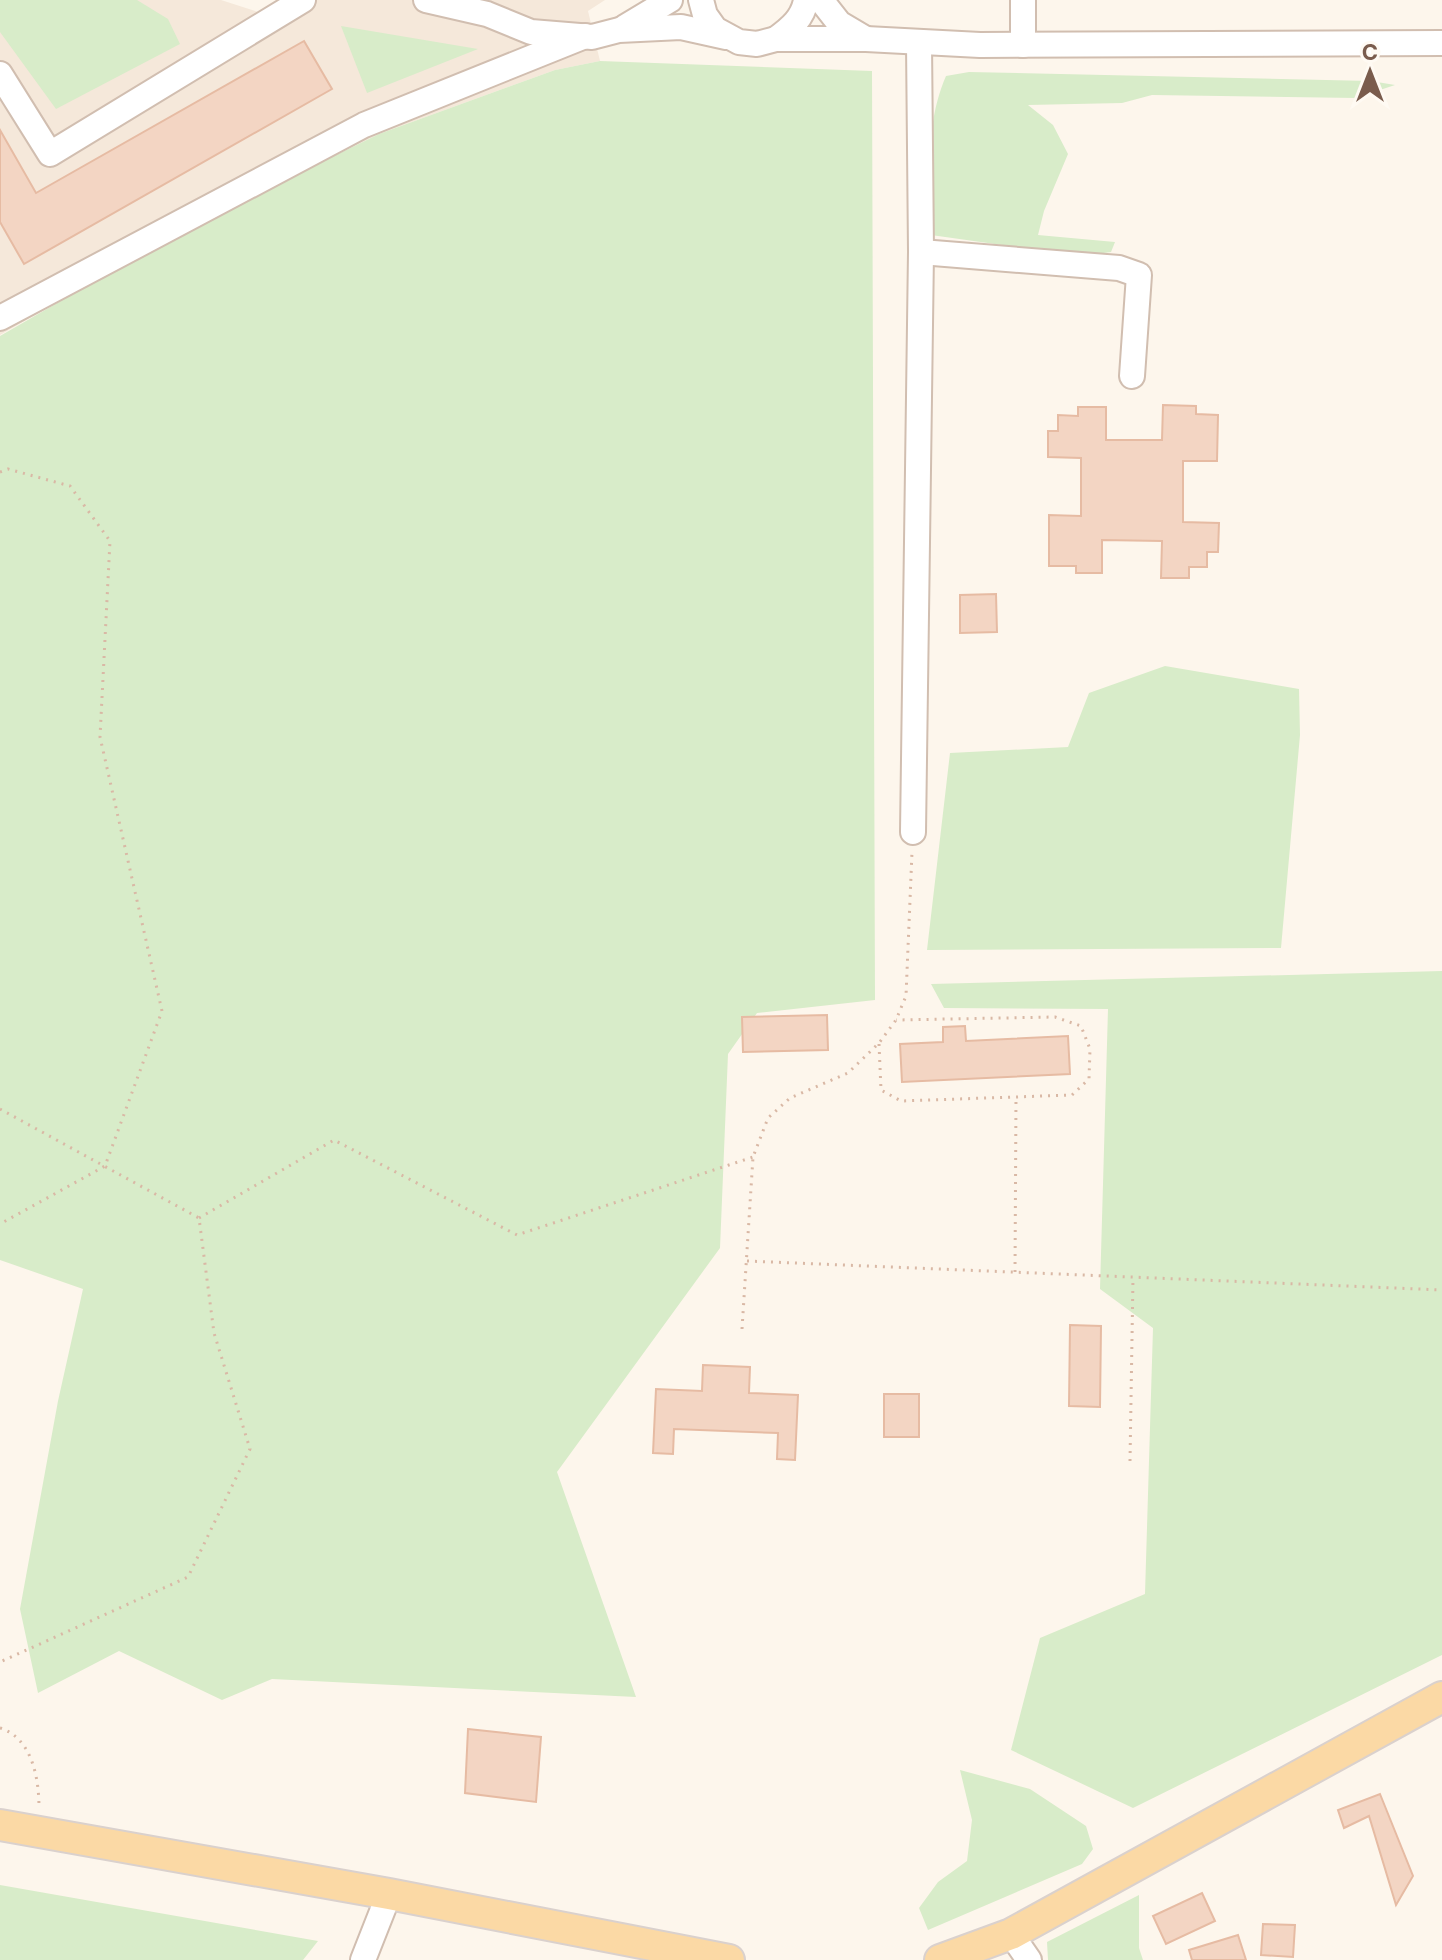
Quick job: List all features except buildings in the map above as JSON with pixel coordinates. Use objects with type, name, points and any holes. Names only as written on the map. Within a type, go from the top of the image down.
[{"type":"main road","points":[[940,1960],[1011,1934],[1442,1697]]},
{"type":"main road","points":[[0,1825],[389,1894],[729,1960]]},
{"type":"street","points":[[0,74],[50,154],[303,0]]},
{"type":"street","points":[[426,0],[489,7],[531,32],[592,37],[619,30],[681,27],[757,44],[776,39],[1023,45],[1442,43]]},
{"type":"street","points":[[619,30],[670,0]]},
{"type":"street","points":[[701,0],[705,15],[715,29],[726,37]]},
{"type":"street","points":[[776,39],[794,26],[806,6],[806,0]]},
{"type":"street","points":[[821,0],[839,23],[866,39]]},
{"type":"street","points":[[1023,0],[1023,45]]},
{"type":"street","points":[[0,318],[364,125],[585,36]]},
{"type":"street","points":[[913,832],[921,252],[919,43]]},
{"type":"street","points":[[921,252],[1119,268],[1139,275],[1132,376]]},
{"type":"street","points":[[363,1960],[389,1894]]},
{"type":"street","points":[[1011,1934],[1029,1960]]},
{"type":"path","points":[[0,472],[8,469],[70,486],[110,541],[100,737],[162,1011],[105,1166],[0,1224]]},
{"type":"path","points":[[742,1329],[753,1157],[768,1118],[790,1098],[848,1073],[879,1043],[896,1020],[906,996],[913,832]]},
{"type":"path","points":[[879,1043],[881,1090],[901,1101],[1072,1095],[1089,1079],[1090,1049],[1081,1026],[1055,1017],[896,1020]]},
{"type":"path","points":[[1015,1272],[1016,1097]]},
{"type":"path","points":[[0,1109],[199,1218]]},
{"type":"path","points":[[199,1218],[334,1140],[517,1235],[753,1157]]},
{"type":"path","points":[[0,1662],[188,1577],[250,1449],[214,1333],[199,1218]]},
{"type":"path","points":[[747,1261],[1442,1290]]},
{"type":"path","points":[[1130,1461],[1133,1277]]},
{"type":"path","points":[[0,1728],[10,1731],[24,1745],[32,1762],[39,1789],[40,1832]]},
{"type":"shaded area","points":[[0,0],[221,0],[289,22],[284,0],[605,0],[588,11],[600,61],[555,70],[379,134],[191,226],[0,335]]},
{"type":"green space","points":[[0,0],[137,0],[168,19],[180,44],[56,109],[0,32]]},
{"type":"green space","points":[[341,26],[478,49],[367,93]]},
{"type":"green space","points":[[600,61],[872,71],[875,1000],[757,1013],[728,1054],[720,1248],[557,1472],[636,1697],[272,1679],[222,1700],[119,1651],[38,1693],[20,1609],[58,1401],[83,1289],[0,1260],[0,336],[191,226],[379,134],[555,70]]},
{"type":"green space","points":[[969,72],[1371,81],[1395,85],[1356,98],[1152,95],[1122,103],[1028,105],[1053,125],[1068,154],[1044,211],[1038,235],[1115,242],[1111,252],[1081,256],[931,235],[931,133],[939,94],[946,76]]},
{"type":"green space","points":[[1165,666],[1299,689],[1300,735],[1281,948],[927,950],[950,753],[1068,747],[1089,693]]},
{"type":"green space","points":[[1442,971],[1442,1655],[1133,1808],[1011,1750],[1040,1638],[1145,1594],[1153,1328],[1100,1289],[1108,1009],[944,1008],[931,984]]},
{"type":"green space","points":[[960,1770],[1030,1789],[1086,1826],[1093,1849],[1082,1864],[928,1930],[919,1908],[938,1882],[967,1861],[972,1820]]},
{"type":"green space","points":[[0,1885],[318,1941],[303,1960],[0,1960]]},
{"type":"green space","points":[[1139,1895],[1139,1948],[1143,1960],[1048,1960],[1047,1942]]}]
